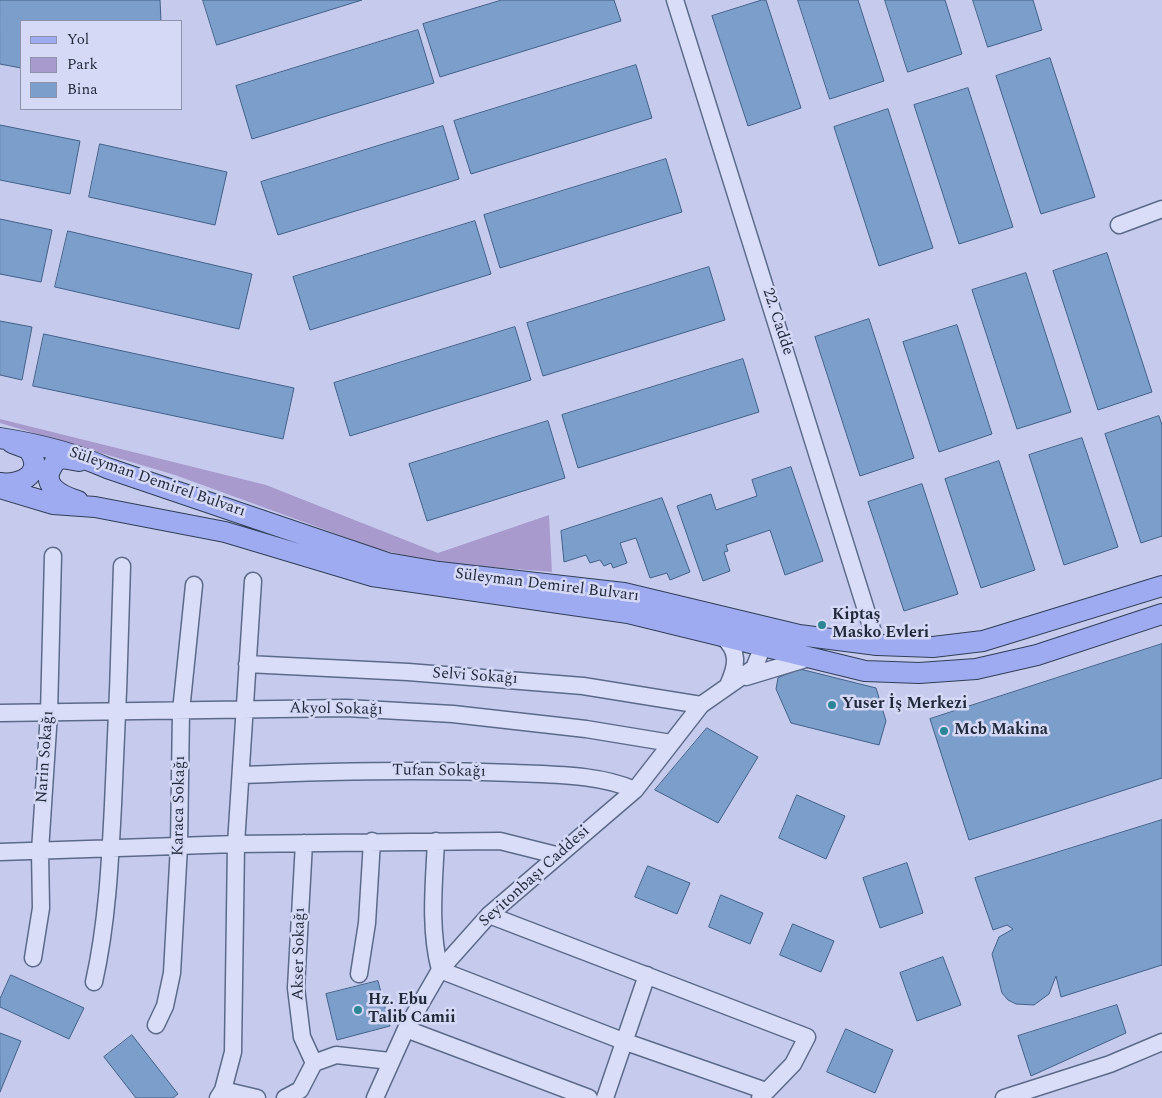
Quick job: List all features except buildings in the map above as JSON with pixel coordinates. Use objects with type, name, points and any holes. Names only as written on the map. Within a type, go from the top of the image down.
[{"type":"main road","name":"Süleyman Demirel Bulvarı","points":[[0,439],[57,449],[107,468],[387,563],[439,572],[624,593],[761,637],[809,658],[865,671],[919,673],[976,669],[1037,655],[1162,614]]},
{"type":"main road","points":[[0,439],[28,449],[34,461],[31,474],[21,482],[12,484],[0,483]]},
{"type":"main road","points":[[95,507],[56,493],[51,486],[48,476],[51,466],[62,458],[107,468]]},
{"type":"main road","name":"Süleyman Demirel Bulvarı","points":[[0,488],[53,504],[95,507],[225,532],[372,576],[628,613],[723,637],[799,636],[877,645],[933,647],[983,641],[1162,586]]},
{"type":"street","name":"22. Cadde","points":[[675,0],[877,645]]},
{"type":"street","points":[[1119,225],[1162,209]]},
{"type":"street","name":"Narin Sokağı","points":[[33,958],[41,908],[40,851],[49,713],[53,556]]},
{"type":"street","points":[[94,982],[101,950],[111,848],[118,712],[122,566]]},
{"type":"street","points":[[252,581],[236,844],[233,1052],[220,1094],[257,1098]]},
{"type":"street","name":"Karaca Sokağı","points":[[156,1025],[165,1006],[172,973],[179,846],[181,711],[194,585]]},
{"type":"street","points":[[723,637],[731,644],[736,658],[736,665],[729,683]]},
{"type":"street","name":"Seyitonbaşı Caddesi","points":[[375,1098],[406,1029],[440,970],[489,915],[556,855],[635,790],[701,705],[729,683],[754,668],[761,637]]},
{"type":"street","name":"Seyitonbaşı Caddesi","points":[[729,683],[809,658]]},
{"type":"street","name":"Selvi Sokağı","points":[[247,664],[408,672],[583,686],[701,705]]},
{"type":"street","name":"Akyol Sokağı","points":[[0,713],[346,708],[453,714],[586,729],[671,743]]},
{"type":"street","name":"Tufan Sokağı","points":[[241,775],[331,771],[476,771],[609,780],[635,790]]},
{"type":"street","points":[[0,852],[372,841],[500,841],[556,855]]},
{"type":"street","points":[[359,974],[367,923],[372,841]]},
{"type":"street","points":[[436,841],[433,913],[435,952],[440,970],[763,1094],[793,1064],[807,1037],[489,915]]},
{"type":"street","name":"Akser Sokağı","points":[[304,843],[296,988],[302,1037],[314,1063]]},
{"type":"street","points":[[605,1098],[646,975]]},
{"type":"street","points":[[406,1029],[589,1098]]},
{"type":"street","points":[[1004,1098],[1038,1093],[1162,1042]]},
{"type":"street","points":[[286,1098],[300,1090],[314,1063],[336,1055],[390,1061]]},
{"type":"green space","points":[[0,419],[266,485],[438,553],[549,515],[552,572],[440,561],[375,548],[175,475],[0,423]]},
{"type":"place","name":"Kiptaş Masko Evleri","points":[[822,625]]},
{"type":"place","name":"Yuser İş Merkezi","points":[[832,705]]},
{"type":"place","name":"Mcb Makina","points":[[944,731]]},
{"type":"place","name":"Hz. Ebu Talib Camii","points":[[358,1010]]}]
